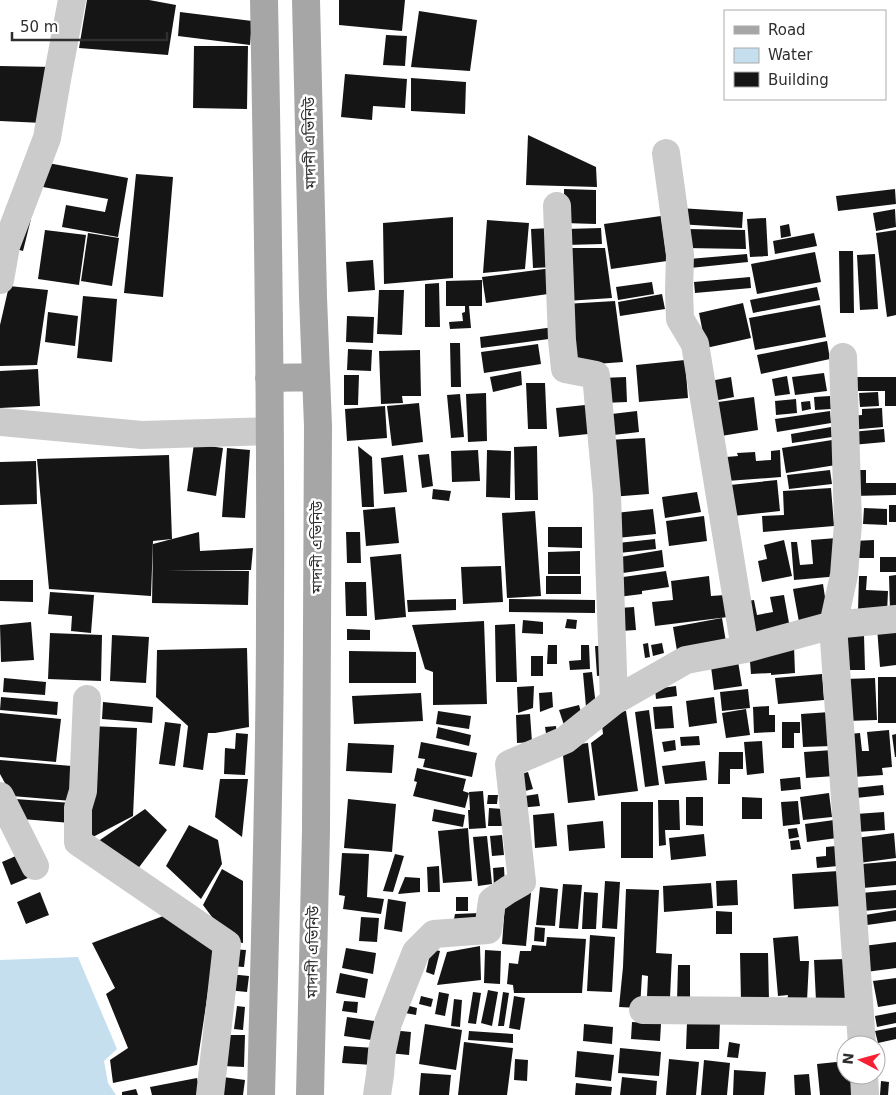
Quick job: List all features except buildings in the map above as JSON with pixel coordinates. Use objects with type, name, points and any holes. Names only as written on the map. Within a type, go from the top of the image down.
[{"type":"main road","points":[[261,1095],[270,618],[269,275],[264,0]]},
{"type":"main road","name":"মাদানী এভিনিউ","points":[[306,0],[318,426],[316,830],[310,1095]]},
{"type":"main road","points":[[269,378],[316,377]]},
{"type":"street","points":[[0,280],[6,246],[47,138],[72,0]]},
{"type":"street","points":[[666,153],[680,255],[678,291],[680,319],[695,344],[745,649]]},
{"type":"street","points":[[557,206],[562,340],[565,369],[596,376],[607,496],[614,701]]},
{"type":"street","points":[[843,357],[848,523],[844,575],[833,625],[861,1035]]},
{"type":"street","points":[[0,422],[142,435],[270,431]]},
{"type":"street","points":[[377,1095],[382,1051],[388,1022],[416,952],[434,934],[488,930],[492,901],[522,882],[509,764],[565,740],[614,701],[686,660],[745,649],[833,625],[896,620]]},
{"type":"street","points":[[86,699],[83,791],[78,808],[78,842],[227,944],[210,1095]]},
{"type":"street","points":[[0,796],[35,866]]},
{"type":"street","points":[[643,1010],[860,1012]]},
{"type":"water","points":[[78,957],[117,1049],[104,1061],[108,1083],[116,1095],[0,1095],[0,960]]}]
